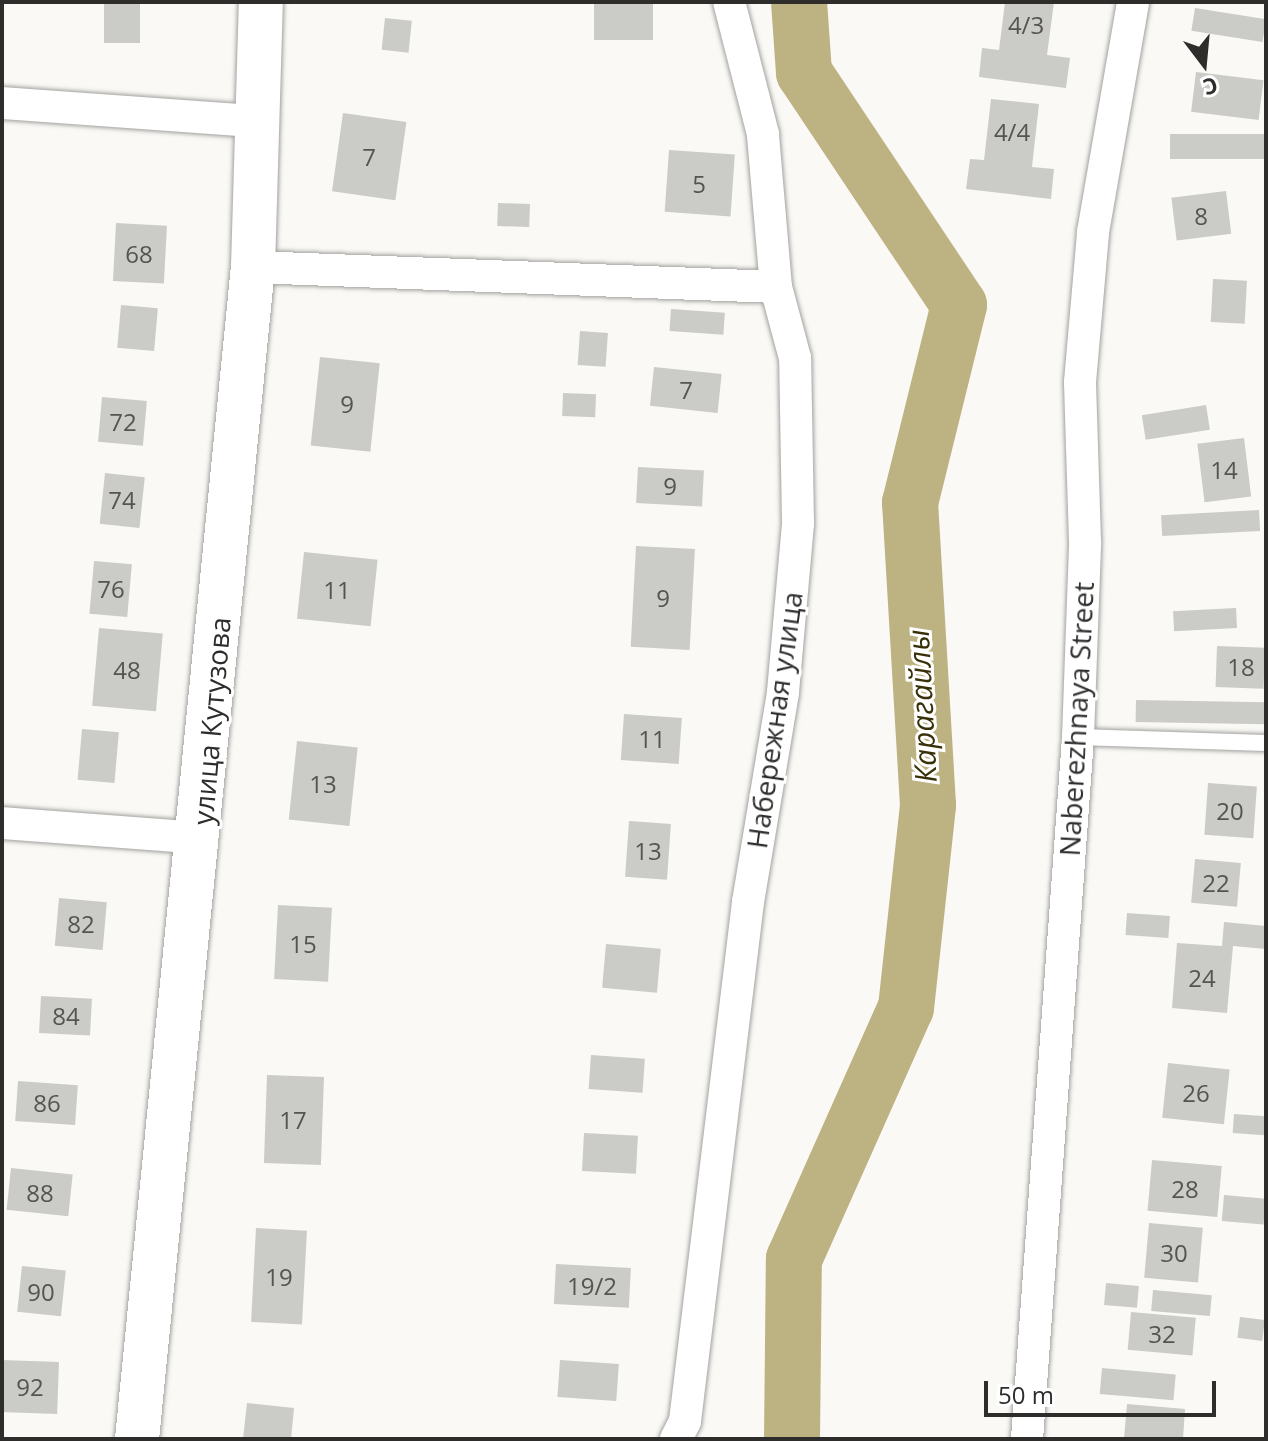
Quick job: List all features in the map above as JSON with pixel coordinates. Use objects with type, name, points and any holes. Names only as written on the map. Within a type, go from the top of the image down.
[{"type":"main road","name":"улица Кутузова","points":[[137,1439],[200,838],[253,267],[254,121],[261,2]]},
{"type":"street","name":"Набережная улица","points":[[676,1439],[685,1421],[748,902],[783,692],[798,523],[795,358],[776,287],[763,134],[729,2]]},
{"type":"street","name":"Naberezhnaya Street","points":[[1027,1439],[1078,737],[1085,542],[1080,382],[1093,232],[1133,2]]},
{"type":"street","points":[[2,103],[254,121]]},
{"type":"street","points":[[253,267],[776,287]]},
{"type":"street","points":[[2,823],[200,838]]},
{"type":"lane","points":[[1078,737],[1266,743]]},
{"type":"building","points":[[104,2],[140,2],[140,43],[104,43]]},
{"type":"building","points":[[594,2],[653,2],[653,40],[594,40]]},
{"type":"building","points":[[1005,2],[1054,2],[1047,55],[1070,58],[1066,88],[979,77],[982,48],[999,50]]},
{"type":"building","points":[[1195,8],[1266,19],[1263,42],[1191,31]]},
{"type":"building","points":[[385,18],[412,21],[409,53],[382,50]]},
{"type":"building","points":[[1196,72],[1263,80],[1259,120],[1191,112]]},
{"type":"building","points":[[991,99],[1039,104],[1032,167],[1054,169],[1051,199],[966,189],[970,159],[984,160]]},
{"type":"building","points":[[343,113],[406,122],[395,200],[332,191]]},
{"type":"building","points":[[1170,134],[1266,134],[1266,159],[1170,159]]},
{"type":"building","points":[[669,150],[735,155],[731,216],[665,212]]},
{"type":"building","points":[[1226,191],[1231,234],[1177,240],[1171,198]]},
{"type":"building","points":[[498,203],[530,204],[529,227],[497,226]]},
{"type":"building","points":[[116,223],[167,226],[164,284],[113,281]]},
{"type":"building","points":[[1213,279],[1247,281],[1245,324],[1211,322]]},
{"type":"building","points":[[121,305],[158,308],[154,351],[117,348]]},
{"type":"building","points":[[671,309],[725,313],[723,335],[669,331]]},
{"type":"building","points":[[580,331],[608,333],[606,367],[578,365]]},
{"type":"building","points":[[320,357],[380,363],[370,452],[311,446]]},
{"type":"building","points":[[654,367],[722,374],[718,413],[650,406]]},
{"type":"building","points":[[563,393],[596,394],[595,417],[562,416]]},
{"type":"building","points":[[102,397],[147,401],[143,446],[98,442]]},
{"type":"building","points":[[1206,405],[1210,430],[1146,440],[1142,415]]},
{"type":"building","points":[[1244,438],[1251,497],[1205,502],[1197,444]]},
{"type":"building","points":[[638,467],[704,470],[702,506],[636,503]]},
{"type":"building","points":[[105,473],[145,477],[139,528],[100,524]]},
{"type":"building","points":[[1259,510],[1260,531],[1162,536],[1161,515]]},
{"type":"building","points":[[636,546],[695,549],[690,650],[631,647]]},
{"type":"building","points":[[304,552],[378,560],[371,626],[297,619]]},
{"type":"building","points":[[94,561],[132,564],[127,617],[89,614]]},
{"type":"building","points":[[1236,608],[1237,628],[1174,631],[1173,611]]},
{"type":"building","points":[[99,628],[163,634],[156,711],[92,706]]},
{"type":"building","points":[[1217,646],[1265,648],[1264,689],[1216,687]]},
{"type":"building","points":[[1136,700],[1266,702],[1266,724],[1136,722]]},
{"type":"building","points":[[624,714],[682,718],[679,764],[621,760]]},
{"type":"building","points":[[82,729],[119,732],[114,783],[78,780]]},
{"type":"building","points":[[297,741],[358,747],[349,826],[289,820]]},
{"type":"building","points":[[1208,783],[1257,786],[1253,838],[1204,835]]},
{"type":"building","points":[[629,821],[671,824],[667,880],[625,877]]},
{"type":"building","points":[[1195,859],[1241,863],[1237,907],[1191,903]]},
{"type":"building","points":[[59,898],[107,902],[103,950],[55,946]]},
{"type":"building","points":[[278,905],[332,908],[328,982],[274,979]]},
{"type":"building","points":[[1127,913],[1170,916],[1168,938],[1125,935]]},
{"type":"building","points":[[1224,922],[1266,926],[1266,949],[1233,946],[1227,1013],[1172,1008],[1177,943],[1222,946]]},
{"type":"building","points":[[606,944],[661,949],[657,993],[602,988]]},
{"type":"building","points":[[41,996],[92,999],[90,1036],[39,1033]]},
{"type":"building","points":[[591,1055],[645,1059],[642,1093],[589,1089]]},
{"type":"building","points":[[1168,1063],[1230,1069],[1224,1124],[1162,1118]]},
{"type":"building","points":[[267,1075],[324,1077],[321,1165],[264,1163]]},
{"type":"building","points":[[18,1081],[78,1085],[75,1125],[15,1121]]},
{"type":"building","points":[[1234,1114],[1266,1116],[1265,1135],[1233,1133]]},
{"type":"building","points":[[584,1133],[638,1136],[636,1174],[582,1171]]},
{"type":"building","points":[[1152,1160],[1222,1166],[1217,1217],[1148,1211]]},
{"type":"building","points":[[11,1168],[73,1174],[68,1216],[7,1210]]},
{"type":"building","points":[[1224,1195],[1266,1199],[1264,1225],[1222,1221]]},
{"type":"building","points":[[1149,1223],[1203,1228],[1198,1282],[1144,1278]]},
{"type":"building","points":[[256,1228],[307,1231],[302,1325],[251,1322]]},
{"type":"building","points":[[556,1264],[631,1268],[629,1308],[554,1304]]},
{"type":"building","points":[[22,1266],[66,1271],[61,1316],[17,1312]]},
{"type":"building","points":[[1106,1283],[1139,1286],[1137,1308],[1104,1305]]},
{"type":"building","points":[[1153,1290],[1212,1295],[1210,1316],[1151,1311]]},
{"type":"building","points":[[1131,1312],[1196,1318],[1192,1356],[1128,1350]]},
{"type":"building","points":[[1240,1317],[1265,1320],[1262,1341],[1237,1338]]},
{"type":"building","points":[[2,1360],[59,1362],[57,1414],[2,1412]]},
{"type":"building","points":[[560,1360],[619,1364],[616,1401],[557,1397]]},
{"type":"building","points":[[1102,1368],[1176,1374],[1173,1400],[1100,1394]]},
{"type":"building","points":[[247,1403],[294,1408],[291,1439],[243,1439]]},
{"type":"building","points":[[1127,1404],[1185,1409],[1183,1439],[1124,1439]]},
{"type":"waterway","name":"Карагайлы","points":[[792,1439],[794,1259],[906,1008],[928,805],[910,503],[959,305],[804,73],[799,2]]}]
